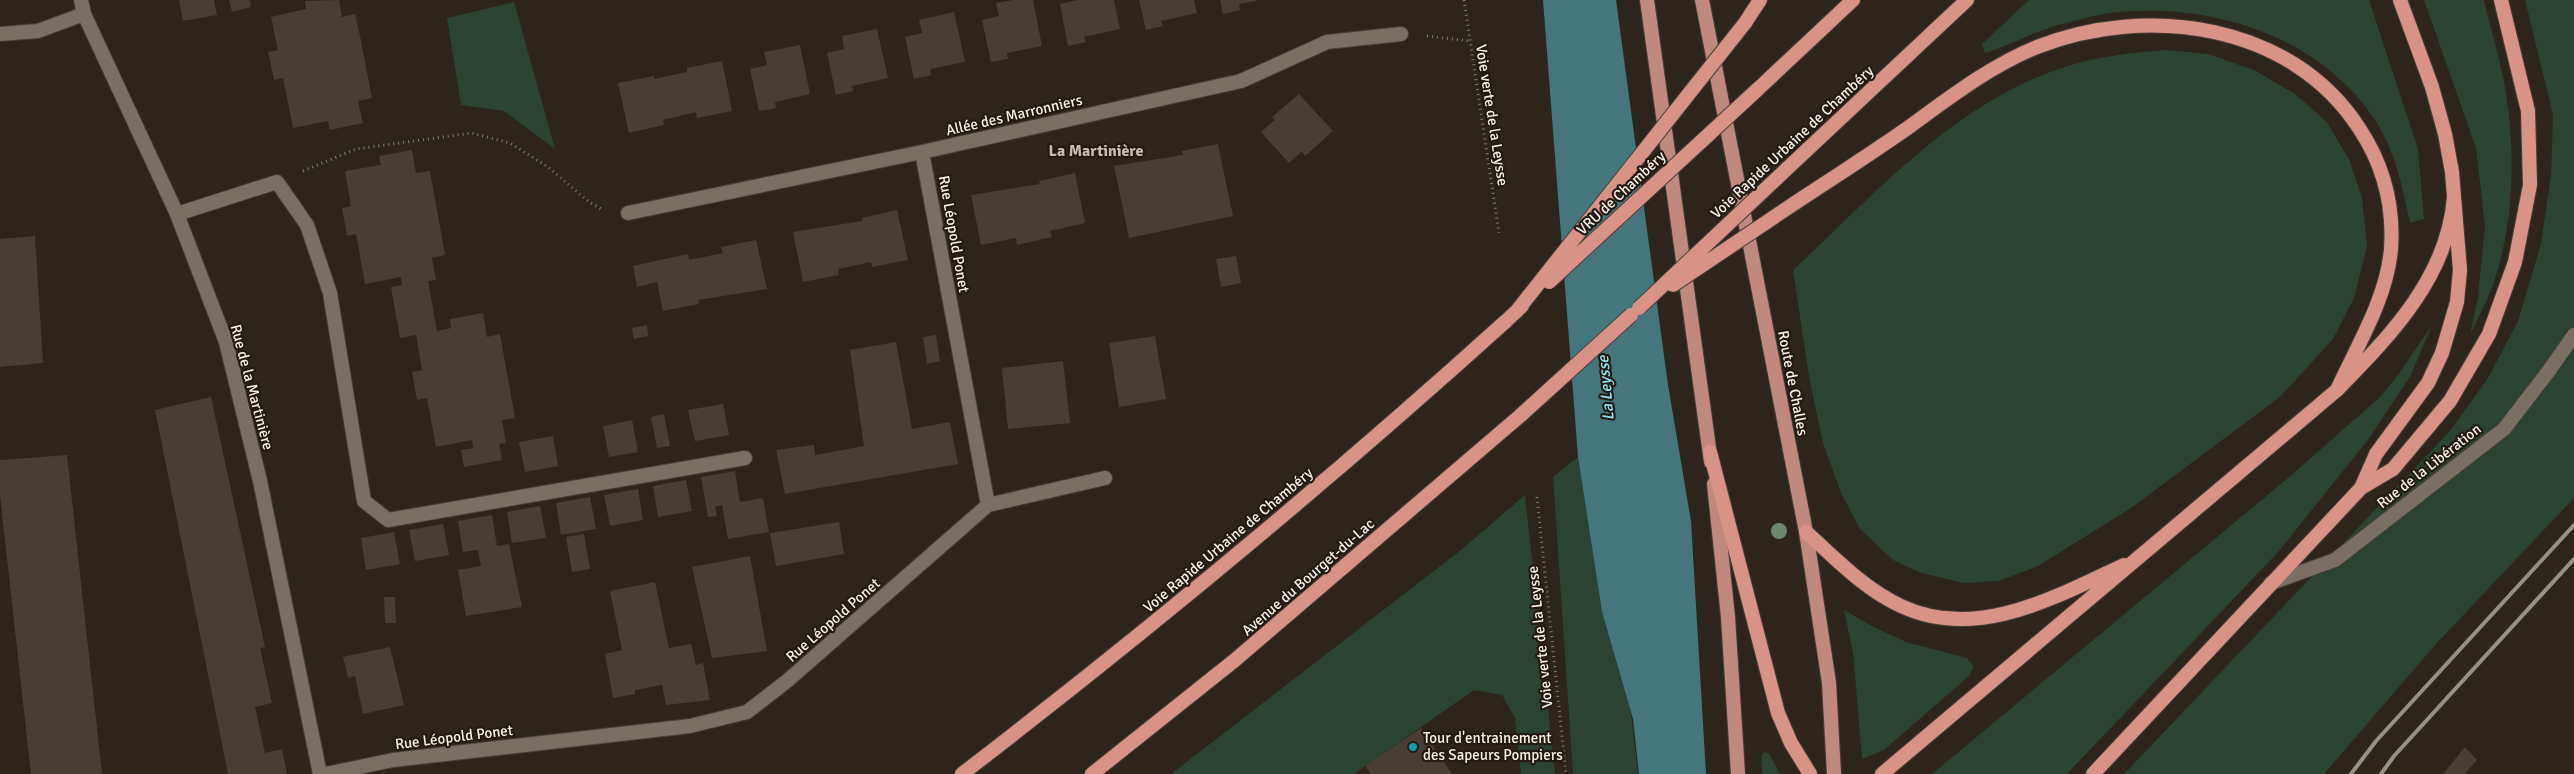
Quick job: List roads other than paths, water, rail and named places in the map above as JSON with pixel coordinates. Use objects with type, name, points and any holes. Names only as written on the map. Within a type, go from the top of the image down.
[{"type":"highway","points":[[1511,317],[1745,22],[1760,0]]},
{"type":"highway","name":"VRU de Chambéry","points":[[1511,317],[1853,0]]},
{"type":"highway","name":"Voie Rapide Urbaine de Chambéry","points":[[1635,311],[1967,0]]},
{"type":"highway","points":[[2361,488],[2376,454],[2428,383],[2450,329],[2457,302],[2460,270],[2454,198],[2445,134],[2432,87],[2400,0]]},
{"type":"highway","points":[[2093,774],[2361,488],[2393,469],[2450,401],[2489,334],[2515,262],[2530,185],[2528,111],[2501,0]]},
{"type":"highway","points":[[1635,311],[1908,128],[1965,86],[2035,48],[2101,29],[2138,25],[2200,29],[2232,36],[2288,60],[2316,78],[2352,116],[2370,144],[2382,170],[2389,200],[2391,250],[2379,297],[2337,390]]},
{"type":"highway","points":[[1882,774],[2337,390],[2388,337],[2417,297],[2432,272],[2445,240],[2453,215],[2454,198]]},
{"type":"highway","name":"Avenue du Bourget-du-Lac","points":[[1092,774],[1235,660],[1521,415],[1635,311]]},
{"type":"highway","name":"Voie Rapide Urbaine de Chambéry","points":[[962,774],[1098,669],[1278,521],[1392,424],[1511,317]]},
{"type":"highway","points":[[1710,452],[1778,713],[1791,742],[1810,774]]},
{"type":"highway","points":[[1806,532],[1858,579],[1887,599],[1920,613],[1956,619],[1990,618],[2019,610],[2056,596],[2141,557]]},
{"type":"main road","points":[[1648,0],[1710,452],[1728,617],[1738,774]]},
{"type":"main road","name":"Route de Challes","points":[[1702,0],[1806,532],[1829,683],[1834,774]]},
{"type":"street","points":[[0,34],[38,31],[83,7]]},
{"type":"street","name":"Rue de la Martinière","points":[[83,7],[177,214],[226,342],[260,481],[320,774]]},
{"type":"street","name":"Allée des Marronniers","points":[[628,213],[922,152],[1241,81],[1327,42],[1401,34]]},
{"type":"street","name":"Rue Léopold Ponet","points":[[326,774],[394,760],[690,726],[747,712],[787,681],[988,505],[922,152]]},
{"type":"street","points":[[177,214],[277,182],[307,225],[330,292],[364,501],[388,520],[745,458]]},
{"type":"street","name":"Rue de la Libération","points":[[2271,583],[2335,560],[2504,429],[2548,372],[2574,334]]},
{"type":"street","points":[[988,505],[1105,478]]},
{"type":"water","name":"La Leysse","points":[[1543,0],[1616,0],[1668,385],[1691,521],[1706,774],[1639,774],[1633,719],[1602,612],[1578,457]]},
{"type":"railway","points":[[2351,774],[2376,741],[2574,525]]},
{"type":"railway","points":[[2381,774],[2394,756],[2574,559]]},
{"type":"place","name":"Tour d'entrainement des Sapeurs Pompiers","points":[[1413,747]]},
{"type":"district","name":"La Martinière","points":[[1096,151]]}]
